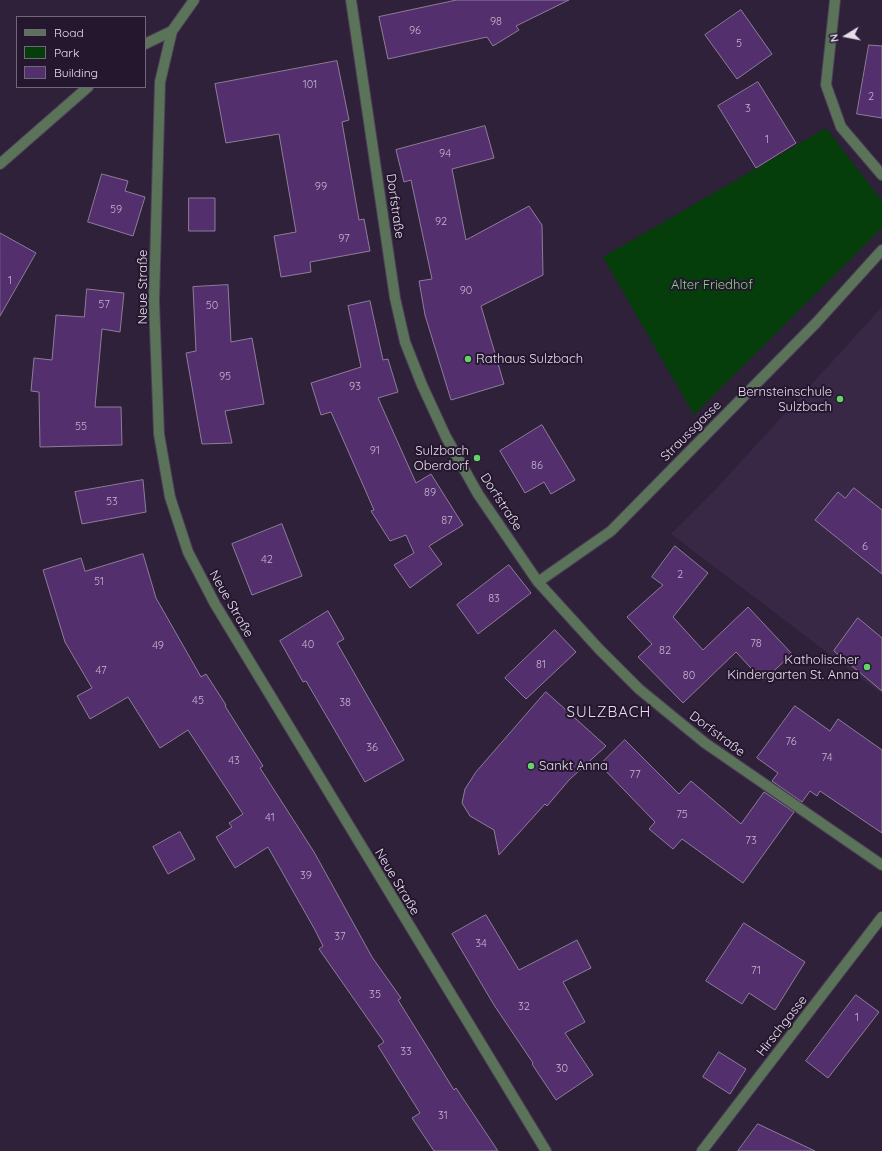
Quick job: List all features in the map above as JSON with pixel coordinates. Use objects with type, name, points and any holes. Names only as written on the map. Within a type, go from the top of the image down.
[{"type":"street","name":"Neue Straße","points":[[194,0],[172,31],[160,82],[155,309],[159,434],[170,497],[188,552],[219,611],[546,1151]]},
{"type":"street","name":"Dorfstraße","points":[[351,0],[395,298],[405,342],[422,386],[446,438],[478,494],[538,582],[598,649],[639,689],[699,738],[882,865]]},
{"type":"street","points":[[835,0],[826,85],[841,127],[882,175]]},
{"type":"street","points":[[146,44],[172,31]]},
{"type":"street","points":[[0,164],[87,88]]},
{"type":"street","name":"Straussgasse","points":[[538,582],[610,530],[816,323],[882,250]]},
{"type":"street","name":"Hirschgasse","points":[[702,1151],[882,917]]},
{"type":"shaded area","name":"Bernsteinschule Sulzbach","points":[[882,307],[882,694],[671,534],[715,490]]},
{"type":"green space","name":"Alter Friedhof","points":[[826,128],[882,201],[882,228],[694,415],[603,257]]},
{"type":"building","points":[[457,0],[569,0],[516,26],[519,30],[493,46],[487,37],[388,59],[379,17]]},
{"type":"building","points":[[741,10],[772,54],[737,79],[705,35]]},
{"type":"building","points":[[869,45],[882,46],[882,118],[857,114]]},
{"type":"building","points":[[337,61],[349,120],[342,122],[359,220],[364,219],[370,251],[310,262],[311,272],[281,277],[274,236],[296,232],[279,134],[226,143],[215,84]]},
{"type":"building","points":[[758,82],[796,143],[756,168],[718,106]]},
{"type":"building","points":[[485,126],[494,158],[452,169],[466,240],[529,206],[542,225],[543,275],[481,306],[504,384],[451,400],[425,315],[419,281],[432,279],[411,180],[404,182],[396,150]]},
{"type":"building","points":[[102,174],[128,181],[125,191],[145,197],[133,236],[88,222]]},
{"type":"building","points":[[189,198],[215,198],[215,231],[189,231]]},
{"type":"building","points":[[0,233],[36,253],[0,316]]},
{"type":"building","points":[[228,285],[231,342],[252,338],[264,404],[225,411],[232,443],[202,444],[186,353],[196,351],[193,287]]},
{"type":"building","points":[[87,289],[124,293],[120,332],[102,329],[95,407],[121,407],[122,445],[40,447],[39,392],[31,391],[34,358],[52,360],[56,315],[84,317]]},
{"type":"building","points":[[370,301],[383,360],[388,359],[398,392],[378,398],[416,483],[431,474],[463,525],[429,546],[442,564],[410,588],[394,565],[414,553],[406,535],[390,541],[371,511],[374,510],[331,412],[321,415],[311,383],[361,367],[348,306]]},
{"type":"building","points":[[542,425],[575,480],[551,494],[544,482],[525,493],[500,451]]},
{"type":"building","points":[[143,480],[146,512],[82,524],[75,492]]},
{"type":"building","points":[[854,488],[882,510],[882,574],[815,520],[838,492],[845,498]]},
{"type":"building","points":[[282,524],[302,576],[252,595],[232,544]]},
{"type":"building","points":[[675,546],[708,573],[673,617],[703,650],[748,607],[792,654],[763,681],[736,652],[683,703],[638,657],[652,644],[627,617],[663,585],[652,577]]},
{"type":"building","points":[[143,554],[156,598],[201,677],[206,674],[226,705],[225,706],[263,766],[260,768],[314,852],[372,957],[401,998],[398,1000],[454,1090],[456,1088],[498,1151],[434,1151],[412,1118],[420,1113],[378,1046],[384,1042],[319,949],[323,946],[315,930],[268,847],[235,868],[216,837],[232,827],[229,823],[243,814],[188,730],[160,748],[128,697],[90,719],[77,696],[92,688],[65,642],[43,570],[81,558],[85,571]]},
{"type":"building","points":[[509,565],[531,593],[478,634],[457,605]]},
{"type":"building","points":[[328,611],[344,639],[337,643],[404,760],[365,782],[306,681],[303,682],[280,641]]},
{"type":"building","name":"Katholischer Kindergarten St. Anna","points":[[858,618],[882,638],[882,691],[834,651]]},
{"type":"building","points":[[555,630],[576,652],[526,699],[505,678]]},
{"type":"building","name":"Sankt Anna","points":[[546,692],[606,746],[569,780],[547,806],[545,804],[499,855],[494,830],[470,816],[462,803],[465,789],[476,772]]},
{"type":"building","points":[[795,706],[830,731],[838,719],[882,750],[882,833],[820,791],[817,796],[810,791],[802,802],[772,781],[778,773],[757,758]]},
{"type":"building","points":[[625,740],[679,794],[691,781],[741,824],[764,792],[794,812],[743,883],[682,839],[673,849],[649,829],[655,822],[600,765]]},
{"type":"building","points":[[180,832],[195,859],[168,874],[153,847]]},
{"type":"building","points":[[486,915],[519,970],[577,940],[591,968],[563,982],[585,1022],[565,1033],[593,1075],[556,1100],[494,1005],[452,934]]},
{"type":"building","points":[[744,923],[805,962],[775,1010],[749,993],[742,1004],[706,981]]},
{"type":"building","points":[[856,995],[879,1012],[828,1078],[806,1061]]},
{"type":"building","points":[[719,1052],[746,1069],[730,1094],[703,1077]]},
{"type":"building","points":[[758,1124],[815,1151],[738,1151]]},
{"type":"place","name":"Rathaus Sulzbach","points":[[468,359]]},
{"type":"place","name":"Bernsteinschule Sulzbach","points":[[840,399]]},
{"type":"place","name":"Sulzbach Oberdorf","points":[[477,458]]},
{"type":"place","name":"Katholischer Kindergarten St. Anna","points":[[867,667]]},
{"type":"place","name":"Sankt Anna","points":[[531,766]]},
{"type":"district","name":"SULZBACH","points":[[609,712]]}]
